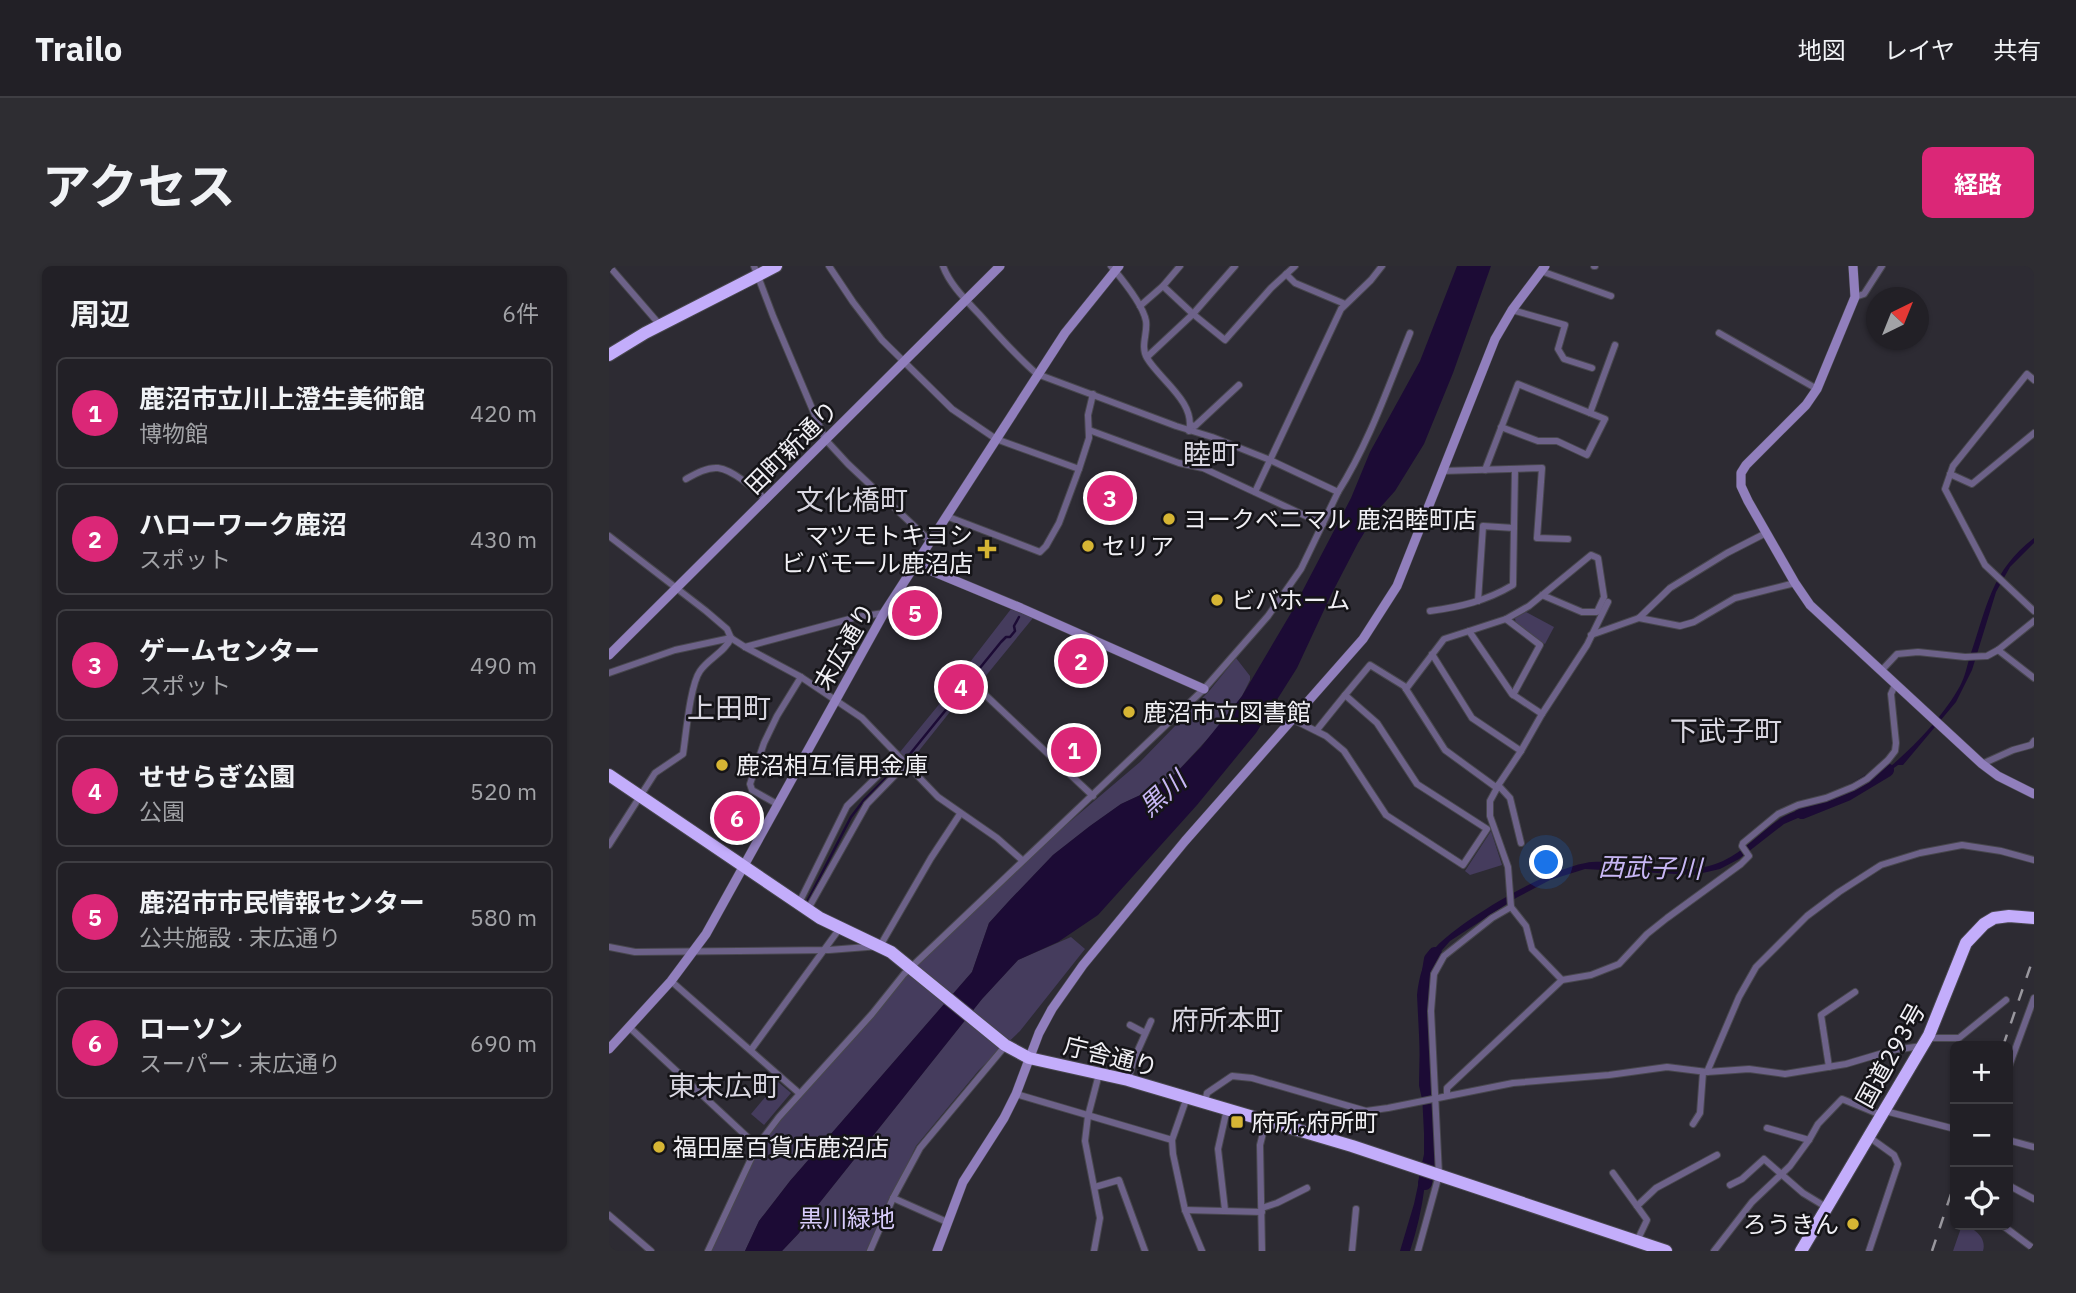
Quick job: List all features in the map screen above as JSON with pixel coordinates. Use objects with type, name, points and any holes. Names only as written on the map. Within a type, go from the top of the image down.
[{"type":"highway","points":[[609,355],[755,271],[776,266]]},
{"type":"highway","name":"庁舎通り","points":[[609,775],[803,907],[891,952],[1005,1045],[1029,1058],[1128,1080],[1227,1109],[1436,1174],[1666,1251]]},
{"type":"highway","name":"国道293号","points":[[1801,1251],[1926,1042],[1966,943],[1975,931],[1994,918],[2031,917]]},
{"type":"street","points":[[609,266],[660,325]]},
{"type":"street","points":[[829,266],[882,340],[952,409],[996,439],[1079,469]]},
{"type":"street","points":[[943,266],[966,300],[1022,362],[1037,374],[1212,437],[1270,460],[1338,492]]},
{"type":"street","name":"田町新通り","points":[[609,655],[1000,266]]},
{"type":"street","points":[[1140,306],[1163,286],[1180,266]]},
{"type":"street","points":[[1147,357],[1193,314],[1235,266]]},
{"type":"street","points":[[1163,286],[1225,340],[1295,266]]},
{"type":"street","points":[[1255,492],[1341,309],[1382,266]]},
{"type":"street","points":[[1853,266],[1855,297],[1817,389],[1806,405],[1746,465],[1741,473],[1741,486],[1810,605],[1982,764],[2034,794]]},
{"type":"street","points":[[1855,297],[1864,294],[1882,266]]},
{"type":"street","points":[[1115,267],[1140,306],[1146,321],[1144,346],[1147,357],[1179,397],[1186,410],[1189,428]]},
{"type":"street","name":"末広通り","points":[[609,1049],[671,981],[694,951],[884,613],[1037,374],[1115,267]]},
{"type":"street","points":[[937,1251],[963,1182],[1005,1118],[1044,1024],[1083,965],[1185,841],[1363,639],[1397,586],[1495,339],[1512,310],[1543,269],[1611,296]]},
{"type":"street","points":[[755,271],[825,439],[930,541]]},
{"type":"street","points":[[1286,275],[1295,284],[1345,304]]},
{"type":"street","points":[[1512,310],[1565,325],[1558,349],[1564,359],[1593,368]]},
{"type":"street","points":[[708,1251],[757,1146],[799,1093],[911,969],[1022,860],[1204,690],[1268,616],[1301,569],[1338,492],[1355,466],[1410,333]]},
{"type":"street","points":[[1719,333],[1817,389]]},
{"type":"street","points":[[1590,413],[1615,345]]},
{"type":"street","points":[[2034,380],[2027,374],[1953,466],[1945,489],[1985,565],[2034,611]]},
{"type":"street","points":[[1189,428],[1195,426],[1239,384]]},
{"type":"street","points":[[1485,470],[1501,427],[1518,384],[1605,419],[1587,455],[1557,441],[1538,441],[1501,427]]},
{"type":"street","points":[[946,516],[1040,552],[1059,523],[1079,469],[1089,438],[1088,415],[1093,394]]},
{"type":"street","points":[[1089,430],[1179,463],[1203,468],[1323,524]]},
{"type":"street","points":[[1950,474],[1972,484],[2034,433]]},
{"type":"street","points":[[686,479],[704,470],[720,468],[746,482],[765,500]]},
{"type":"street","points":[[1442,471],[1542,468],[1537,538],[1568,539]]},
{"type":"street","points":[[1430,611],[1460,607],[1495,595],[1513,585],[1515,469]]},
{"type":"street","points":[[1478,601],[1483,526],[1514,528]]},
{"type":"street","points":[[1591,635],[1639,618],[1669,588],[1766,533]]},
{"type":"street","points":[[609,536],[678,588],[727,629],[731,638],[801,677],[862,718],[938,797],[997,838],[1022,860]]},
{"type":"street","points":[[1406,688],[1444,639],[1506,619],[1529,606],[1542,595],[1591,555],[1598,558],[1604,597],[1597,612],[1582,612],[1542,595]]},
{"type":"street","points":[[915,564],[1204,690]]},
{"type":"street","points":[[1639,618],[1680,626],[1694,622],[1735,598],[1795,583]]},
{"type":"street","points":[[1562,979],[1532,949],[1526,926],[1511,907],[1508,867],[1490,816],[1490,801],[1591,635],[1608,602]]},
{"type":"street","points":[[745,647],[857,617],[884,613]]},
{"type":"street","points":[[1506,619],[1540,645],[1513,695]]},
{"type":"street","points":[[1881,671],[1898,654],[1931,652],[1965,657],[1987,656],[2034,621]]},
{"type":"street","points":[[1469,631],[1513,695],[1542,714]]},
{"type":"street","points":[[609,673],[675,650],[731,638]]},
{"type":"street","points":[[609,845],[655,773],[683,754],[692,696],[699,672],[728,646],[731,638]]},
{"type":"street","points":[[1998,650],[2034,678]]},
{"type":"street","points":[[1432,654],[1472,718],[1521,751]]},
{"type":"street","points":[[1316,731],[1370,665],[1406,688],[1445,750],[1498,786],[1510,798],[1521,843]]},
{"type":"street","points":[[777,804],[752,790],[750,784],[764,743],[801,677]]},
{"type":"street","points":[[963,679],[980,690],[1093,796]]},
{"type":"street","points":[[1447,1095],[1447,1088],[1562,979],[1591,975],[1619,964],[1667,918],[1741,864],[1749,856],[1742,846],[1743,843],[1778,814],[1853,787],[1878,770],[1895,751],[1896,734],[1891,694],[1895,685]]},
{"type":"street","points":[[1292,719],[1326,736],[1344,751],[1386,816],[1463,865],[1487,829],[1417,784],[1377,723],[1345,695]]},
{"type":"street","points":[[1982,764],[2031,745],[2034,741]]},
{"type":"street","points":[[803,907],[847,806],[898,756]]},
{"type":"street","points":[[803,907],[867,804],[906,764]]},
{"type":"street","points":[[609,947],[635,952],[824,950],[880,946],[960,814]]},
{"type":"street","points":[[1693,1124],[1700,1113],[1705,1072],[1739,998],[1756,967],[1807,916],[1881,865],[1920,853],[1962,845],[2034,860]]},
{"type":"street","points":[[1418,1251],[1436,1174],[1431,1011],[1434,974],[1444,956],[1492,918],[1511,907]]},
{"type":"street","points":[[751,1050],[840,928]]},
{"type":"street","points":[[671,981],[799,1093]]},
{"type":"street","points":[[1829,1067],[1821,1015],[1855,992]]},
{"type":"street","points":[[2013,1055],[2034,998]]},
{"type":"street","points":[[1205,1103],[1207,1093],[1232,1076],[1252,1078],[1366,1111],[1513,1083],[1667,1067],[1705,1072],[1749,1069],[1785,1074],[1829,1067],[1926,1042],[1959,1038],[2006,1000]]},
{"type":"street","points":[[1130,1025],[1145,1034]]},
{"type":"street","points":[[1128,1080],[1134,1059],[1152,1025]]},
{"type":"street","points":[[629,1027],[757,1146]]},
{"type":"street","points":[[870,1251],[893,1198],[920,1148],[1005,1045]]},
{"type":"street","points":[[1094,1251],[1100,1218],[1085,1141],[1087,1116],[1099,1074]]},
{"type":"street","points":[[1016,1094],[1172,1140]]},
{"type":"street","points":[[1187,1097],[1172,1140],[1173,1154],[1185,1210],[1202,1251]]},
{"type":"street","points":[[1714,1251],[1752,1202],[1782,1174],[1818,1124],[1842,1099],[1882,1113],[1950,1128]]},
{"type":"street","points":[[1225,1210],[1218,1149],[1227,1109]]},
{"type":"street","points":[[1265,1250],[1260,1145],[1266,1121]]},
{"type":"street","points":[[1767,1128],[1809,1140]]},
{"type":"street","points":[[1869,1137],[1894,1155],[1898,1164],[1869,1251]]},
{"type":"street","points":[[2013,1141],[2034,1147]]},
{"type":"street","points":[[1637,1206],[1656,1188],[1717,1155]]},
{"type":"street","points":[[1730,1185],[1742,1179],[1764,1159],[1803,1194],[1826,1207]]},
{"type":"street","points":[[1613,1173],[1647,1220],[1637,1241]]},
{"type":"street","points":[[1095,1186],[1119,1180],[1145,1251]]},
{"type":"street","points":[[1185,1210],[1262,1210],[1307,1188]]},
{"type":"street","points":[[2013,1188],[2034,1199]]},
{"type":"street","points":[[893,1198],[947,1222]]},
{"type":"street","points":[[1352,1251],[1356,1209]]},
{"type":"street","points":[[609,1215],[651,1251]]},
{"type":"street","points":[[2009,1230],[2034,1249]]},
{"type":"green space","points":[[1011,609],[1033,618],[980,683],[973,683],[910,762],[900,752],[968,669],[967,666]]},
{"type":"green space","points":[[1526,612],[1554,627],[1545,644],[1516,626],[1515,618]]},
{"type":"green space","name":"黒川緑地","points":[[1236,658],[1250,676],[1250,680],[1226,719],[1175,774],[1149,791],[1121,804],[1053,855],[989,923],[972,972],[790,1181],[759,1221],[745,1251],[711,1251],[758,1151],[776,1124],[903,980],[1026,859],[1140,762],[1210,690]]},
{"type":"green space","points":[[1491,831],[1502,865],[1470,875],[1465,871]]},
{"type":"green space","name":"黒川緑地","points":[[1071,937],[1085,949],[1020,1031],[979,1070],[916,1146],[866,1251],[782,1251],[799,1233],[817,1206],[982,999],[1018,960]]},
{"type":"green space","points":[[778,1082],[791,1093],[764,1125],[751,1114]]},
{"type":"green space","points":[[1960,1230],[1973,1230],[1984,1246],[1983,1251],[1953,1251]]},
{"type":"water","name":"黒川","points":[[1457,266],[1491,266],[1453,373],[1424,444],[1358,543],[1297,668],[1256,733],[1197,805],[1098,915],[1058,942],[1018,960],[982,999],[817,1206],[799,1233],[782,1251],[745,1251],[759,1221],[790,1181],[972,972],[989,923],[1053,855],[1121,804],[1149,791],[1175,774],[1201,747],[1242,696],[1291,613],[1351,498],[1370,452],[1420,361]]},
{"type":"water","points":[[2034,538],[2034,543],[2010,567],[1996,592],[1972,670],[1956,702],[1903,765],[1898,765],[1854,797],[1784,824],[1739,859],[1720,869],[1694,875],[1585,869],[1550,880],[1516,898],[1450,941],[1436,957],[1423,987],[1428,1103],[1426,1177],[1410,1251],[1400,1251],[1425,1153],[1417,995],[1422,969],[1436,947],[1466,922],[1509,895],[1575,865],[1608,862],[1675,869],[1707,866],[1723,861],[1747,846],[1783,817],[1843,797],[1876,778],[1925,734],[1951,701],[1963,679],[1986,606],[1999,577],[2008,563]]},
{"type":"waterway","points":[[808,900],[851,817],[864,800],[910,754],[1001,642],[1010,637],[1019,617]]},
{"type":"waterway","name":"西武子川","points":[[1802,812],[1847,794],[1887,770]]},
{"type":"waterway","name":"西武子川","points":[[1425,1183],[1431,1155],[1431,1107],[1426,1085],[1428,977],[1431,959],[1435,954]]},
{"type":"railway","points":[[2005,1041],[2034,956]]},
{"type":"railway","points":[[1932,1251],[1950,1197]]},
{"type":"place","name":"ゲームセンター","points":[[1110,498]]},
{"type":"place","name":"ヨークベニマル 鹿沼睦町店","points":[[1169,519]]},
{"type":"place","name":"セリア","points":[[1088,546]]},
{"type":"place","name":"マツモトキヨシ ビバモール鹿沼店","points":[[987,549]]},
{"type":"place","name":"ビバホーム","points":[[1217,600]]},
{"type":"place","name":"鹿沼市市民情報センター","points":[[915,613]]},
{"type":"place","name":"ハローワーク鹿沼","points":[[1081,661]]},
{"type":"place","name":"せせらぎ公園","points":[[961,687]]},
{"type":"place","name":"鹿沼市立図書館","points":[[1129,712]]},
{"type":"place","name":"鹿沼市立川上澄生美術館","points":[[1074,750]]},
{"type":"place","name":"鹿沼相互信用金庫","points":[[722,765]]},
{"type":"place","name":"ローソン","points":[[737,818]]},
{"type":"place","name":"府所;府所町","points":[[1237,1122]]},
{"type":"place","name":"福田屋百貨店鹿沼店","points":[[659,1147]]},
{"type":"place","name":"ろうきん","points":[[1853,1224]]},
{"type":"district","name":"睦町","points":[[1211,453]]},
{"type":"district","name":"文化橋町","points":[[852,499]]},
{"type":"district","name":"上田町","points":[[729,707]]},
{"type":"district","name":"下武子町","points":[[1726,730]]},
{"type":"district","name":"府所本町","points":[[1227,1019]]},
{"type":"district","name":"東末広町","points":[[724,1085]]}]
